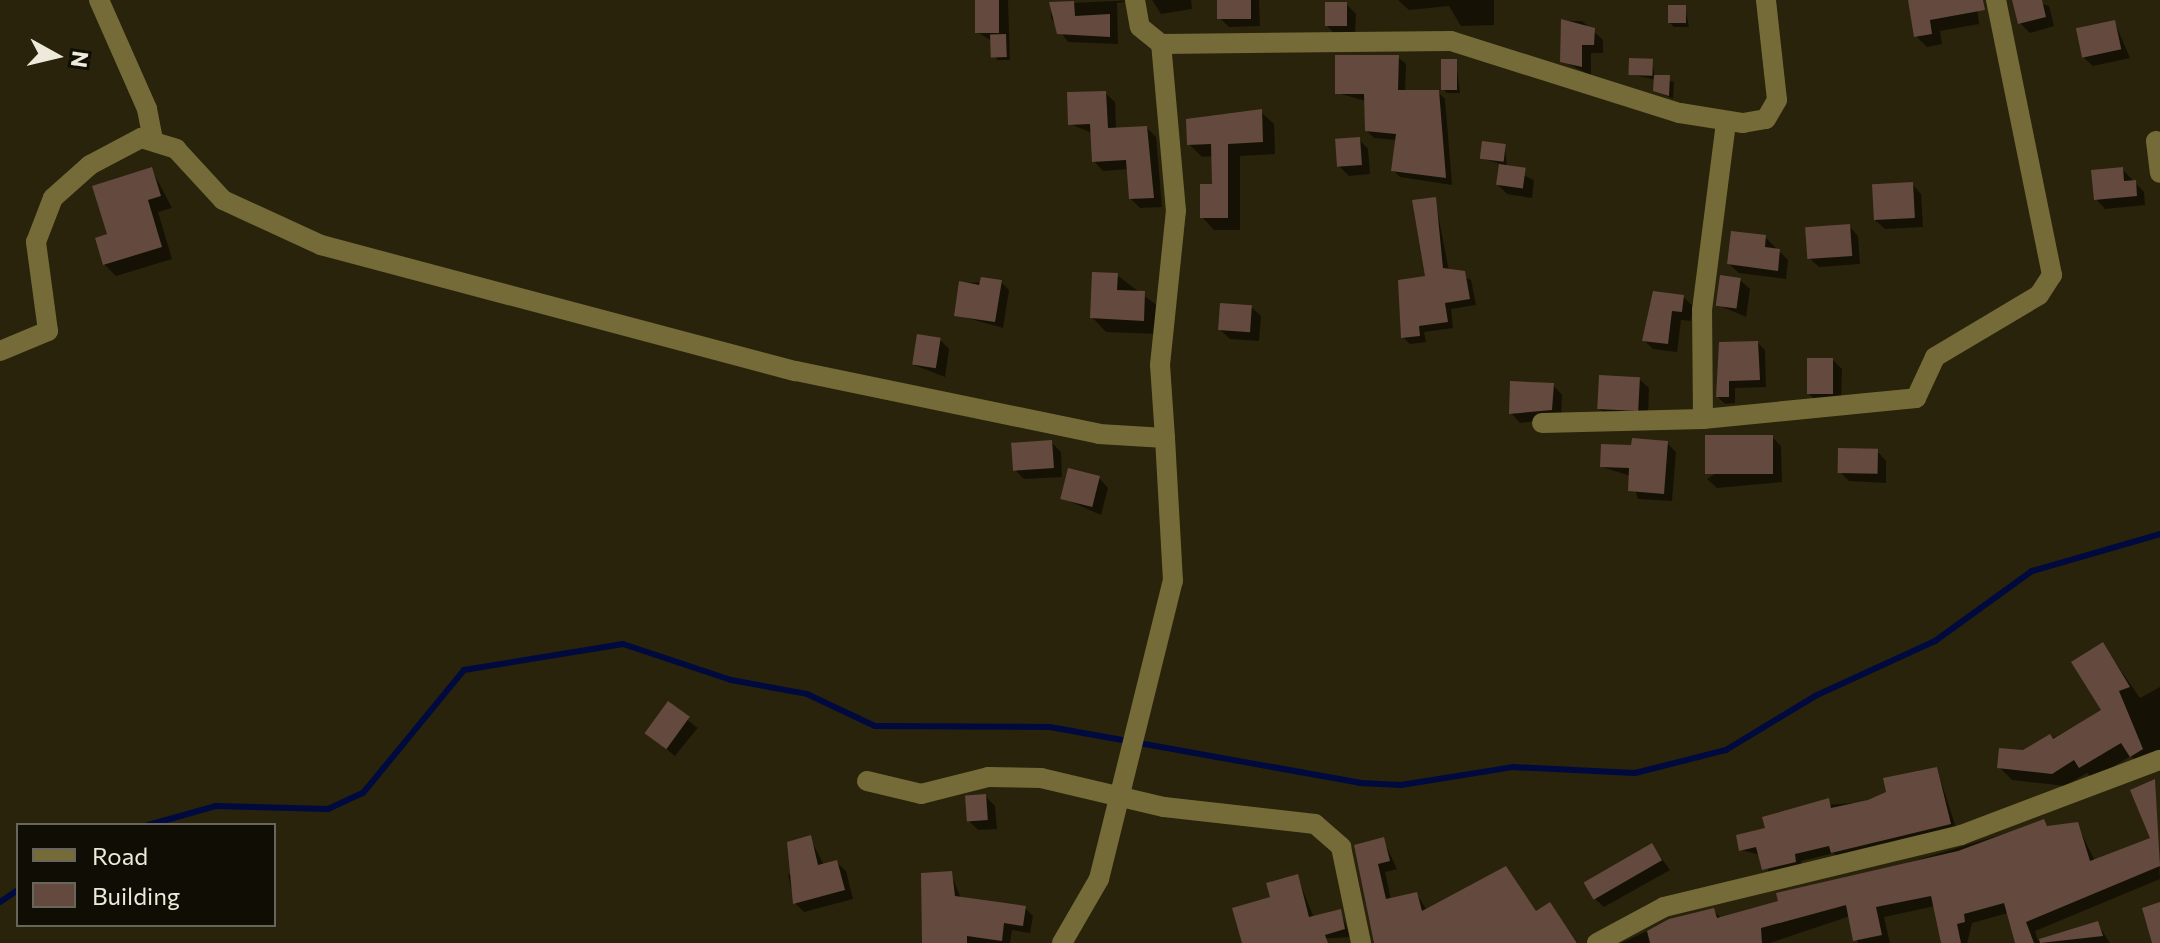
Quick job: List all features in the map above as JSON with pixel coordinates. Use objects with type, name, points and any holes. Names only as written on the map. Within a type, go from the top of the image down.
[{"type":"street","points":[[99,0],[147,109],[153,140]]},
{"type":"street","points":[[1135,0],[1140,27],[1161,44],[1451,41],[1726,122],[1766,119],[1777,100],[1766,0]]},
{"type":"street","points":[[1542,423],[1703,419],[1916,398],[1935,357],[1998,324],[2047,285],[2052,275],[1996,0]]},
{"type":"street","points":[[1062,943],[1099,879],[1125,795],[1173,581],[1160,365],[1176,211],[1161,44]]},
{"type":"street","points":[[1703,419],[1702,310],[1726,122]]},
{"type":"street","points":[[0,351],[48,331],[36,242],[53,198],[123,145],[153,140],[176,149],[223,200],[321,245],[796,371],[1099,434],[1165,438]]},
{"type":"street","points":[[2156,141],[2160,173]]},
{"type":"street","points":[[1597,943],[1664,907],[1961,835],[2160,760]]},
{"type":"street","points":[[867,781],[921,794],[1007,775],[1328,830],[1344,856],[1361,943]]},
{"type":"building","points":[[975,0],[999,0],[999,33],[975,33]]},
{"type":"building","points":[[1217,0],[1251,0],[1251,19],[1217,19]]},
{"type":"building","points":[[1908,0],[1983,0],[1985,10],[1930,20],[1932,34],[1914,37]]},
{"type":"building","points":[[2012,0],[2042,0],[2046,17],[2018,24]]},
{"type":"building","points":[[1074,1],[1075,16],[1110,14],[1110,37],[1057,34],[1049,2]]},
{"type":"building","points":[[1325,2],[1347,2],[1347,26],[1325,26]]},
{"type":"building","points":[[1668,5],[1686,5],[1686,23],[1668,23]]},
{"type":"building","points":[[1561,19],[1595,28],[1594,45],[1582,45],[1582,67],[1560,62]]},
{"type":"building","points":[[2115,20],[2121,49],[2082,58],[2076,28]]},
{"type":"building","points":[[1006,34],[1007,57],[991,58],[990,35]]},
{"type":"building","points":[[1335,55],[1399,55],[1398,90],[1439,90],[1446,178],[1391,171],[1396,134],[1365,131],[1364,94],[1335,94]]},
{"type":"building","points":[[1629,58],[1653,59],[1652,76],[1628,75]]},
{"type":"building","points":[[1441,59],[1457,59],[1457,90],[1441,90]]},
{"type":"building","points":[[1654,75],[1670,75],[1669,96],[1653,91]]},
{"type":"building","points":[[1106,91],[1108,128],[1147,126],[1154,198],[1129,199],[1126,160],[1092,162],[1090,124],[1068,125],[1067,92]]},
{"type":"building","points":[[1262,109],[1263,142],[1228,144],[1228,218],[1200,218],[1200,184],[1212,184],[1211,144],[1187,145],[1186,119]]},
{"type":"building","points":[[1360,137],[1362,165],[1337,167],[1335,139]]},
{"type":"building","points":[[1482,141],[1506,144],[1504,162],[1480,159]]},
{"type":"building","points":[[1499,164],[1526,168],[1523,189],[1496,185]]},
{"type":"building","points":[[152,167],[161,196],[148,200],[162,247],[103,265],[95,238],[107,234],[92,186]]},
{"type":"building","points":[[2123,167],[2124,181],[2136,180],[2137,196],[2094,200],[2091,170]]},
{"type":"building","points":[[1913,182],[1915,218],[1874,220],[1872,184]]},
{"type":"building","points":[[1436,197],[1443,268],[1465,271],[1470,299],[1445,303],[1448,322],[1419,326],[1420,336],[1401,338],[1398,280],[1425,276],[1412,200]]},
{"type":"building","points":[[1850,224],[1852,256],[1807,259],[1805,227]]},
{"type":"building","points":[[1731,231],[1766,235],[1765,247],[1780,249],[1778,271],[1727,264]]},
{"type":"building","points":[[1092,272],[1118,273],[1117,290],[1145,291],[1144,321],[1090,318]]},
{"type":"building","points":[[1720,275],[1741,278],[1736,309],[1716,306]]},
{"type":"building","points":[[981,277],[1002,280],[995,322],[954,316],[959,281],[979,285]]},
{"type":"building","points":[[1653,291],[1684,295],[1682,312],[1672,311],[1668,344],[1642,341]]},
{"type":"building","points":[[1220,303],[1252,305],[1250,332],[1218,330]]},
{"type":"building","points":[[917,334],[941,338],[936,368],[912,365]]},
{"type":"building","points":[[1758,341],[1760,380],[1729,381],[1729,397],[1716,397],[1719,342]]},
{"type":"building","points":[[1807,358],[1833,358],[1833,394],[1807,394]]},
{"type":"building","points":[[1599,375],[1640,377],[1638,411],[1597,409]]},
{"type":"building","points":[[1510,381],[1554,383],[1552,410],[1509,414]]},
{"type":"building","points":[[1705,435],[1773,435],[1773,474],[1705,474]]},
{"type":"building","points":[[1632,438],[1668,441],[1664,494],[1628,491],[1629,468],[1600,467],[1601,444],[1631,445]]},
{"type":"building","points":[[1052,440],[1054,468],[1013,471],[1011,443]]},
{"type":"building","points":[[1838,448],[1878,449],[1878,474],[1838,473]]},
{"type":"building","points":[[1068,468],[1100,476],[1092,507],[1060,499]]},
{"type":"building","points":[[2103,642],[2130,687],[2119,691],[2143,749],[2130,757],[2121,743],[2079,768],[2074,760],[2052,774],[1997,768],[1999,748],[2023,750],[2050,734],[2053,739],[2101,710],[2071,662]]},
{"type":"building","points":[[668,701],[690,717],[666,749],[644,733]]},
{"type":"building","points":[[1937,767],[1951,824],[1831,853],[1829,846],[1795,854],[1796,862],[1762,870],[1756,847],[1739,851],[1736,835],[1765,828],[1762,817],[1829,798],[1831,808],[1868,800],[1886,792],[1883,778]]},
{"type":"building","points":[[2155,779],[2160,866],[2026,922],[2034,943],[2015,943],[2004,903],[1964,914],[1965,922],[1957,924],[1961,943],[1941,943],[1931,896],[1876,907],[1882,935],[1853,941],[1846,905],[1761,928],[1762,943],[1650,943],[1647,931],[1669,919],[1714,908],[1717,918],[1778,901],[1776,893],[1958,851],[2044,819],[2047,826],[2078,822],[2090,861],[2150,838],[2130,790]]},
{"type":"building","points":[[986,794],[988,820],[967,821],[965,795]]},
{"type":"building","points":[[811,835],[818,865],[837,860],[845,890],[793,904],[787,842]]},
{"type":"building","points":[[1384,837],[1390,861],[1378,864],[1386,899],[1417,892],[1422,911],[1506,866],[1536,911],[1550,902],[1577,943],[1374,943],[1354,845]]},
{"type":"building","points":[[1652,843],[1662,860],[1594,900],[1584,883]]},
{"type":"building","points":[[952,871],[955,896],[1026,906],[1023,926],[1004,923],[1002,941],[967,936],[967,943],[922,943],[921,873]]},
{"type":"building","points":[[1298,874],[1309,917],[1341,909],[1345,929],[1325,935],[1328,943],[1242,943],[1232,908],[1270,897],[1266,883]]},
{"type":"building","points":[[2160,902],[2160,943],[2152,943],[2142,908]]},
{"type":"building","points":[[2098,921],[2103,936],[2040,943],[2039,939]]},
{"type":"waterway","points":[[155,823],[216,806],[328,809],[363,793],[464,670],[623,644],[731,680],[807,694],[875,726],[1050,727],[1360,783],[1401,785],[1513,767],[1635,773],[1726,750],[1815,696],[1935,641],[2032,571],[2160,534]]},
{"type":"waterway","points":[[0,902],[16,891]]}]
